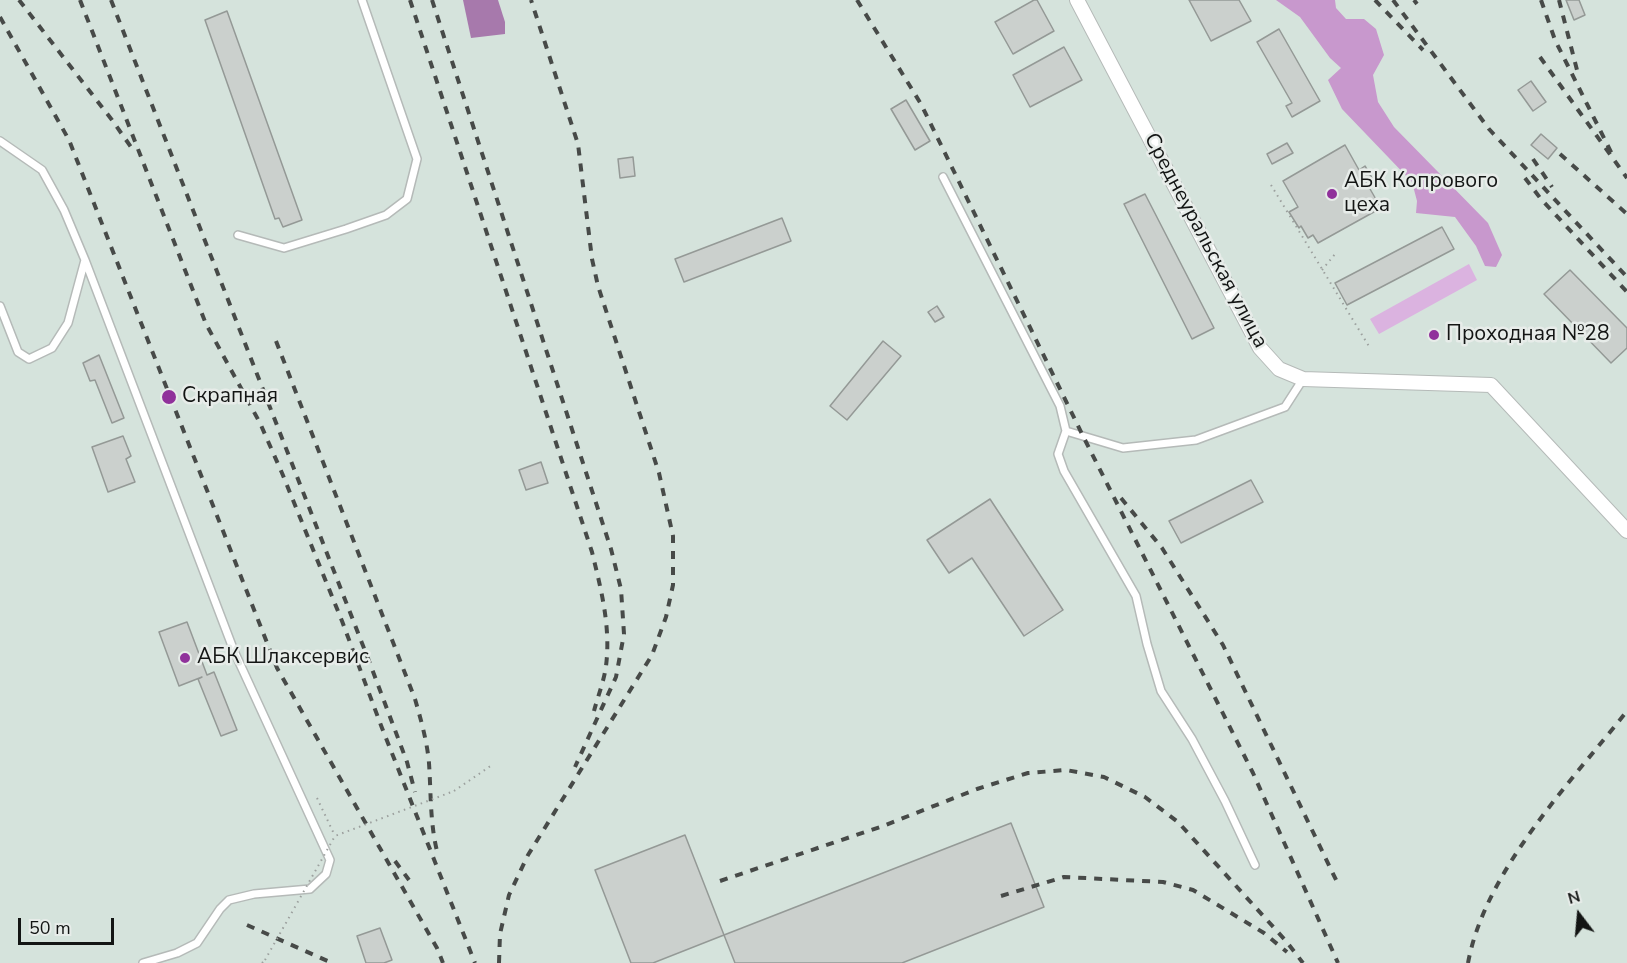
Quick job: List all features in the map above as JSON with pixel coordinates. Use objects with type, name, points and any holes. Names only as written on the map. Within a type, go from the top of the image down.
[{"type":"street","name":"Среднеуральская улица","points":[[1077,0],[1260,348],[1279,369],[1304,379],[1491,385],[1627,531]]},
{"type":"lane","points":[[238,235],[284,248],[387,215],[407,199],[417,159],[362,0]]},
{"type":"lane","points":[[0,141],[42,170],[64,210],[234,651],[330,860],[326,874],[310,889],[254,894],[229,900],[220,909],[197,943],[177,953],[143,963]]},
{"type":"lane","points":[[943,177],[1060,406],[1066,431],[1058,454],[1064,471],[1136,596],[1161,691],[1192,739],[1255,865]]},
{"type":"lane","points":[[0,306],[18,352],[29,359],[52,348],[68,323],[85,260]]},
{"type":"lane","points":[[1066,431],[1124,448],[1196,440],[1285,407],[1304,379]]},
{"type":"path","points":[[1271,185],[1370,348]]},
{"type":"path","points":[[1322,270],[1335,254]]},
{"type":"path","points":[[262,963],[335,836],[454,791],[492,765]]},
{"type":"path","points":[[317,798],[335,836]]},
{"type":"shaded area","points":[[0,0],[1627,0],[1627,963],[0,963]]},
{"type":"shaded area","points":[[463,0],[498,0],[505,22],[505,34],[471,38]]},
{"type":"shaded area","points":[[1276,0],[1335,0],[1336,8],[1346,19],[1364,19],[1376,29],[1384,55],[1373,75],[1378,102],[1394,127],[1488,223],[1502,255],[1496,267],[1485,266],[1476,246],[1455,217],[1416,213],[1417,201],[1412,182],[1342,109],[1328,80],[1341,68],[1330,58],[1300,17]]},
{"type":"shaded area","points":[[1469,264],[1477,280],[1379,334],[1370,319]]},
{"type":"building","points":[[1037,0],[1054,31],[1013,54],[995,22]]},
{"type":"building","points":[[1189,0],[1239,0],[1251,21],[1211,41]]},
{"type":"building","points":[[1566,0],[1579,0],[1585,15],[1574,20]]},
{"type":"building","points":[[227,11],[302,220],[283,227],[279,218],[275,219],[205,20]]},
{"type":"building","points":[[1279,29],[1320,101],[1292,117],[1286,106],[1292,103],[1257,42]]},
{"type":"building","points":[[1064,47],[1082,80],[1030,107],[1013,75]]},
{"type":"building","points":[[1531,81],[1546,102],[1533,111],[1518,90]]},
{"type":"building","points":[[906,100],[930,141],[915,150],[891,109]]},
{"type":"building","points":[[1541,134],[1557,148],[1548,159],[1531,145]]},
{"type":"building","points":[[1287,143],[1293,153],[1272,164],[1267,154]]},
{"type":"building","name":"АБК Копрового цеха","points":[[1345,145],[1359,170],[1365,166],[1372,178],[1366,182],[1381,208],[1318,243],[1313,235],[1308,238],[1289,212],[1298,207],[1283,181]]},
{"type":"building","points":[[633,157],[635,176],[620,178],[618,159]]},
{"type":"building","points":[[1145,194],[1214,328],[1192,339],[1124,204]]},
{"type":"building","points":[[782,218],[791,241],[684,282],[675,259]]},
{"type":"building","points":[[1442,227],[1454,249],[1347,305],[1335,283]]},
{"type":"building","points":[[1570,270],[1627,328],[1627,348],[1611,363],[1544,294]]},
{"type":"building","points":[[937,306],[944,317],[935,322],[928,312]]},
{"type":"building","points":[[883,341],[901,356],[847,420],[830,406]]},
{"type":"building","points":[[99,355],[124,418],[112,423],[95,380],[90,381],[83,363]]},
{"type":"building","points":[[123,436],[131,456],[126,459],[135,482],[108,492],[92,447]]},
{"type":"building","points":[[541,462],[548,483],[526,490],[519,470]]},
{"type":"building","points":[[1251,480],[1263,502],[1181,543],[1169,521]]},
{"type":"building","points":[[990,499],[1063,610],[1024,636],[972,558],[949,573],[927,540]]},
{"type":"building","name":"АБК Шлаксервис","points":[[187,622],[207,675],[214,672],[237,730],[221,736],[198,679],[202,677],[179,686],[159,632]]},
{"type":"building","points":[[1011,823],[1044,907],[902,963],[735,963],[724,935]]},
{"type":"building","points":[[685,835],[724,935],[653,963],[631,963],[595,870]]},
{"type":"building","points":[[380,928],[392,960],[384,963],[366,963],[357,936]]},
{"type":"railway","points":[[19,0],[131,147]]},
{"type":"railway","points":[[80,0],[206,324],[260,423],[282,473],[475,963]]},
{"type":"railway","points":[[111,0],[369,661],[407,762],[415,792]]},
{"type":"railway","points":[[410,0],[592,552],[604,608],[607,637],[605,672],[594,711]]},
{"type":"railway","points":[[432,0],[611,549],[621,589],[624,634],[616,677],[575,767]]},
{"type":"railway","points":[[499,963],[500,934],[509,895],[528,855],[652,655],[666,617],[673,585],[673,536],[659,473],[598,286],[592,259],[578,144],[531,0]]},
{"type":"railway","points":[[857,0],[921,104],[1083,436],[1253,773],[1338,963]]},
{"type":"railway","points":[[1375,0],[1423,50]]},
{"type":"railway","points":[[1393,0],[1489,129],[1627,277]]},
{"type":"railway","points":[[1414,0],[1417,4]]},
{"type":"railway","points":[[1541,0],[1555,40],[1614,158]]},
{"type":"railway","points":[[1559,0],[1577,70]]},
{"type":"railway","points":[[0,17],[69,140],[277,668],[437,948],[443,963]]},
{"type":"railway","points":[[1540,57],[1627,178]]},
{"type":"railway","points":[[1560,154],[1627,214]]},
{"type":"railway","points":[[1533,159],[1552,187]]},
{"type":"railway","points":[[1525,178],[1541,199],[1627,292]]},
{"type":"railway","points":[[276,341],[415,699],[428,755],[432,818],[437,851]]},
{"type":"railway","points":[[1121,498],[1162,548],[1223,645],[1338,884]]},
{"type":"railway","points":[[1468,963],[1477,929],[1492,895],[1511,862],[1556,798],[1627,711]]},
{"type":"railway","points":[[720,881],[883,826],[977,789],[1028,773],[1066,770],[1104,777],[1145,797],[1178,822],[1286,941],[1303,963]]},
{"type":"railway","points":[[395,861],[409,880]]},
{"type":"railway","points":[[1001,896],[1064,877],[1163,882],[1193,890],[1264,933],[1287,952]]},
{"type":"railway","points":[[247,925],[332,963]]},
{"type":"place","name":"АБК Копрового цеха","points":[[1332,194]]},
{"type":"place","name":"Проходная №28","points":[[1434,335]]},
{"type":"place","name":"Скрапная","points":[[169,397]]},
{"type":"place","name":"АБК Шлаксервис","points":[[185,658]]}]
